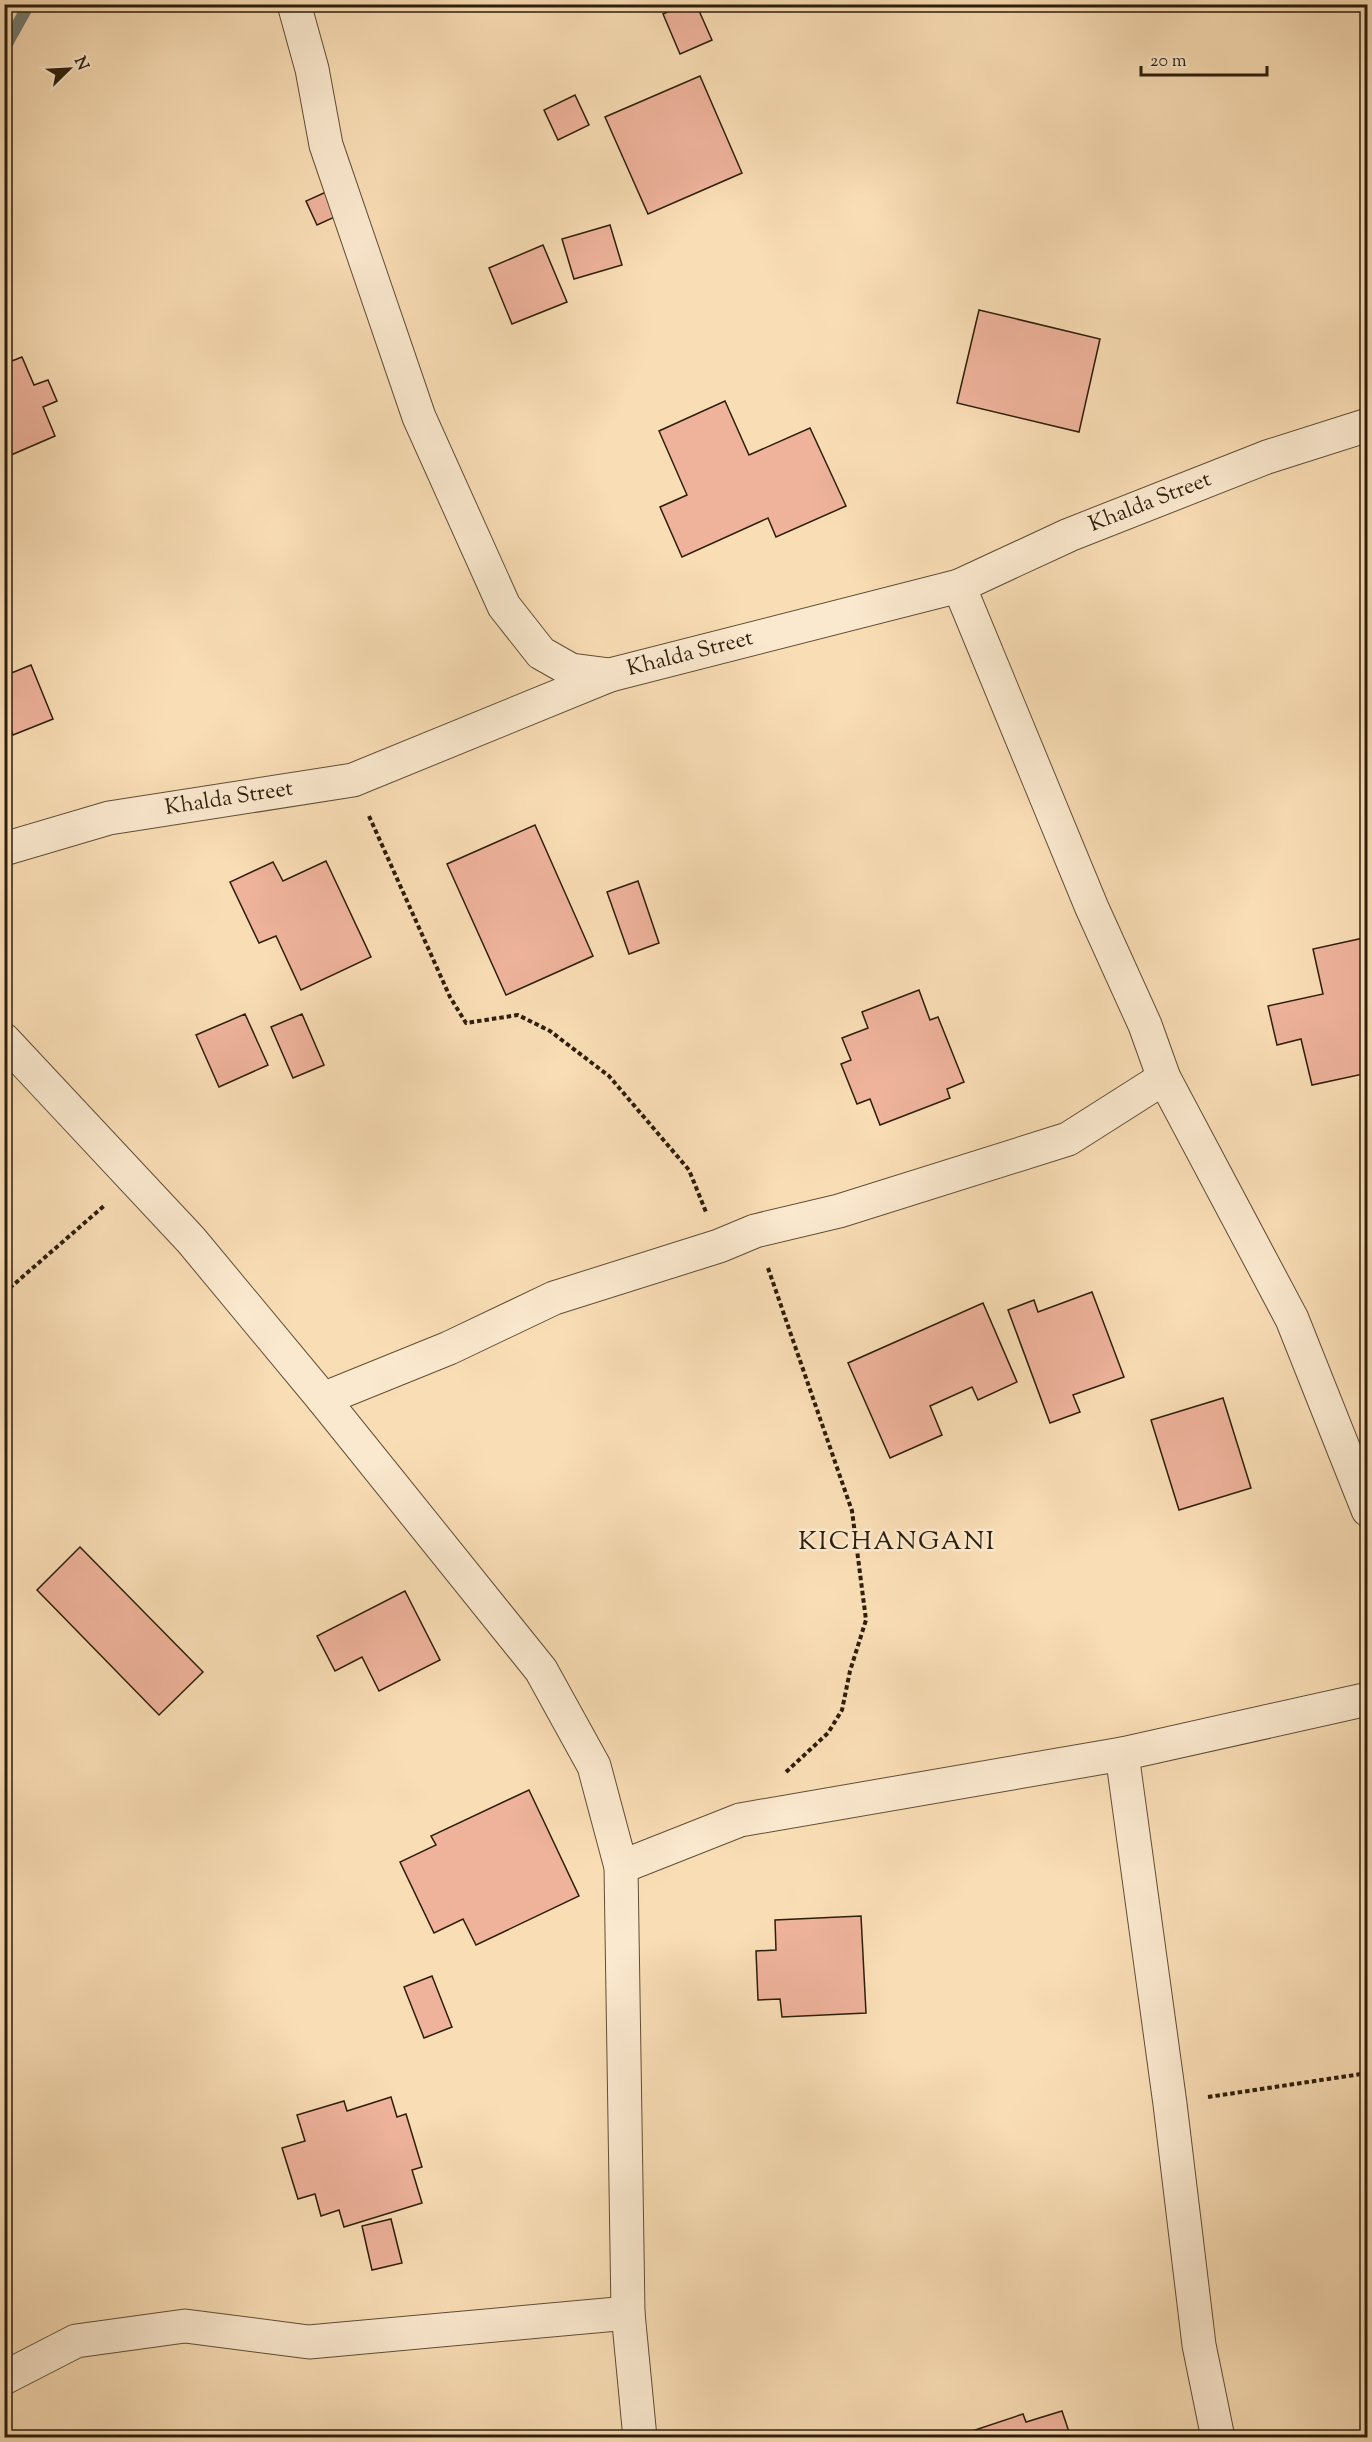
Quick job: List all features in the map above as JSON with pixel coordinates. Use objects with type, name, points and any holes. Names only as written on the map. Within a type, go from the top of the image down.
[{"type":"street","points":[[294,4],[312,69],[326,145],[418,417],[504,606],[541,653],[571,670],[610,675]]},
{"type":"street","name":"Khalda Street","points":[[4,849],[109,818],[353,780],[610,675],[959,586],[1080,531],[1267,457],[1368,425]]},
{"type":"street","points":[[959,586],[1092,908],[1145,1024],[1164,1078],[1292,1319],[1368,1510]]},
{"type":"street","points":[[4,1040],[191,1240],[323,1399],[541,1670],[594,1766],[621,1867],[628,2313],[640,2438]]},
{"type":"street","points":[[323,1399],[449,1348],[554,1298],[719,1246],[755,1232],[839,1211],[1068,1138],[1164,1078]]},
{"type":"street","points":[[621,1867],[740,1820],[1122,1754],[1366,1697]]},
{"type":"street","points":[[1122,1754],[1170,2104],[1199,2345],[1218,2438]]},
{"type":"street","points":[[4,2378],[76,2342],[184,2326],[309,2342],[628,2313]]},
{"type":"path","points":[[353,780],[450,997],[466,1023],[518,1015],[550,1031],[609,1076],[688,1170],[719,1246]]},
{"type":"path","points":[[4,1293],[133,1180]]},
{"type":"path","points":[[755,1232],[852,1511],[866,1620],[842,1710],[828,1733],[784,1775]]},
{"type":"path","points":[[1170,2104],[1368,2072]]},
{"type":"building","points":[[685,4],[696,4],[712,40],[680,54],[663,14]]},
{"type":"building","points":[[700,76],[742,173],[648,214],[605,117]]},
{"type":"building","points":[[575,95],[589,125],[558,140],[544,110]]},
{"type":"building","points":[[326,192],[337,216],[317,225],[306,201]]},
{"type":"building","points":[[610,225],[622,265],[574,279],[562,239]]},
{"type":"building","points":[[543,245],[567,302],[512,324],[489,268]]},
{"type":"building","points":[[979,310],[1100,339],[1079,432],[957,403]]},
{"type":"building","points":[[22,357],[34,385],[48,380],[57,401],[43,407],[55,436],[4,458],[4,364]]},
{"type":"building","points":[[725,401],[749,455],[810,428],[846,506],[776,537],[768,518],[682,557],[660,507],[687,495],[659,431]]},
{"type":"building","points":[[31,665],[53,719],[13,735],[4,715],[4,676]]},
{"type":"building","points":[[535,825],[593,956],[506,995],[447,864]]},
{"type":"building","points":[[326,861],[371,957],[301,990],[276,936],[259,943],[230,882],[273,862],[283,881]]},
{"type":"building","points":[[638,881],[659,943],[629,954],[607,892]]},
{"type":"building","points":[[1368,937],[1368,1073],[1312,1085],[1301,1039],[1277,1045],[1268,1006],[1323,994],[1313,949]]},
{"type":"building","points":[[919,990],[930,1020],[938,1017],[964,1082],[947,1089],[950,1098],[880,1125],[870,1099],[857,1104],[841,1064],[851,1060],[842,1038],[868,1028],[862,1012]]},
{"type":"building","points":[[245,1014],[268,1065],[219,1087],[196,1035]]},
{"type":"building","points":[[302,1014],[324,1065],[293,1078],[271,1027]]},
{"type":"building","points":[[1092,1292],[1124,1377],[1073,1395],[1080,1412],[1050,1423],[1008,1310],[1034,1300],[1038,1312]]},
{"type":"building","points":[[983,1303],[1017,1382],[978,1400],[972,1387],[930,1406],[942,1435],[890,1458],[848,1363]]},
{"type":"building","points":[[1223,1398],[1251,1488],[1179,1510],[1151,1420]]},
{"type":"building","points":[[80,1547],[203,1672],[159,1715],[37,1590]]},
{"type":"building","points":[[405,1591],[440,1660],[379,1691],[362,1657],[335,1671],[317,1636]]},
{"type":"building","points":[[529,1790],[579,1896],[476,1945],[463,1919],[434,1933],[400,1862],[436,1845],[431,1836]]},
{"type":"building","points":[[861,1916],[866,2013],[782,2017],[780,1999],[758,2000],[756,1951],[776,1950],[775,1920]]},
{"type":"building","points":[[432,1976],[452,2027],[424,2038],[404,1987]]},
{"type":"building","points":[[391,2097],[397,2117],[406,2114],[422,2167],[412,2170],[422,2203],[344,2227],[339,2210],[321,2216],[315,2194],[298,2199],[282,2148],[305,2141],[297,2115],[344,2101],[347,2111]]},
{"type":"building","points":[[391,2219],[402,2263],[372,2270],[362,2226]]},
{"type":"building","points":[[1062,2411],[1071,2438],[967,2438],[966,2433],[1023,2414],[1026,2422]]},
{"type":"waterway","points":[[4,49],[29,4]]},
{"type":"district","name":"KICHANGANI","points":[[897,1542]]}]
